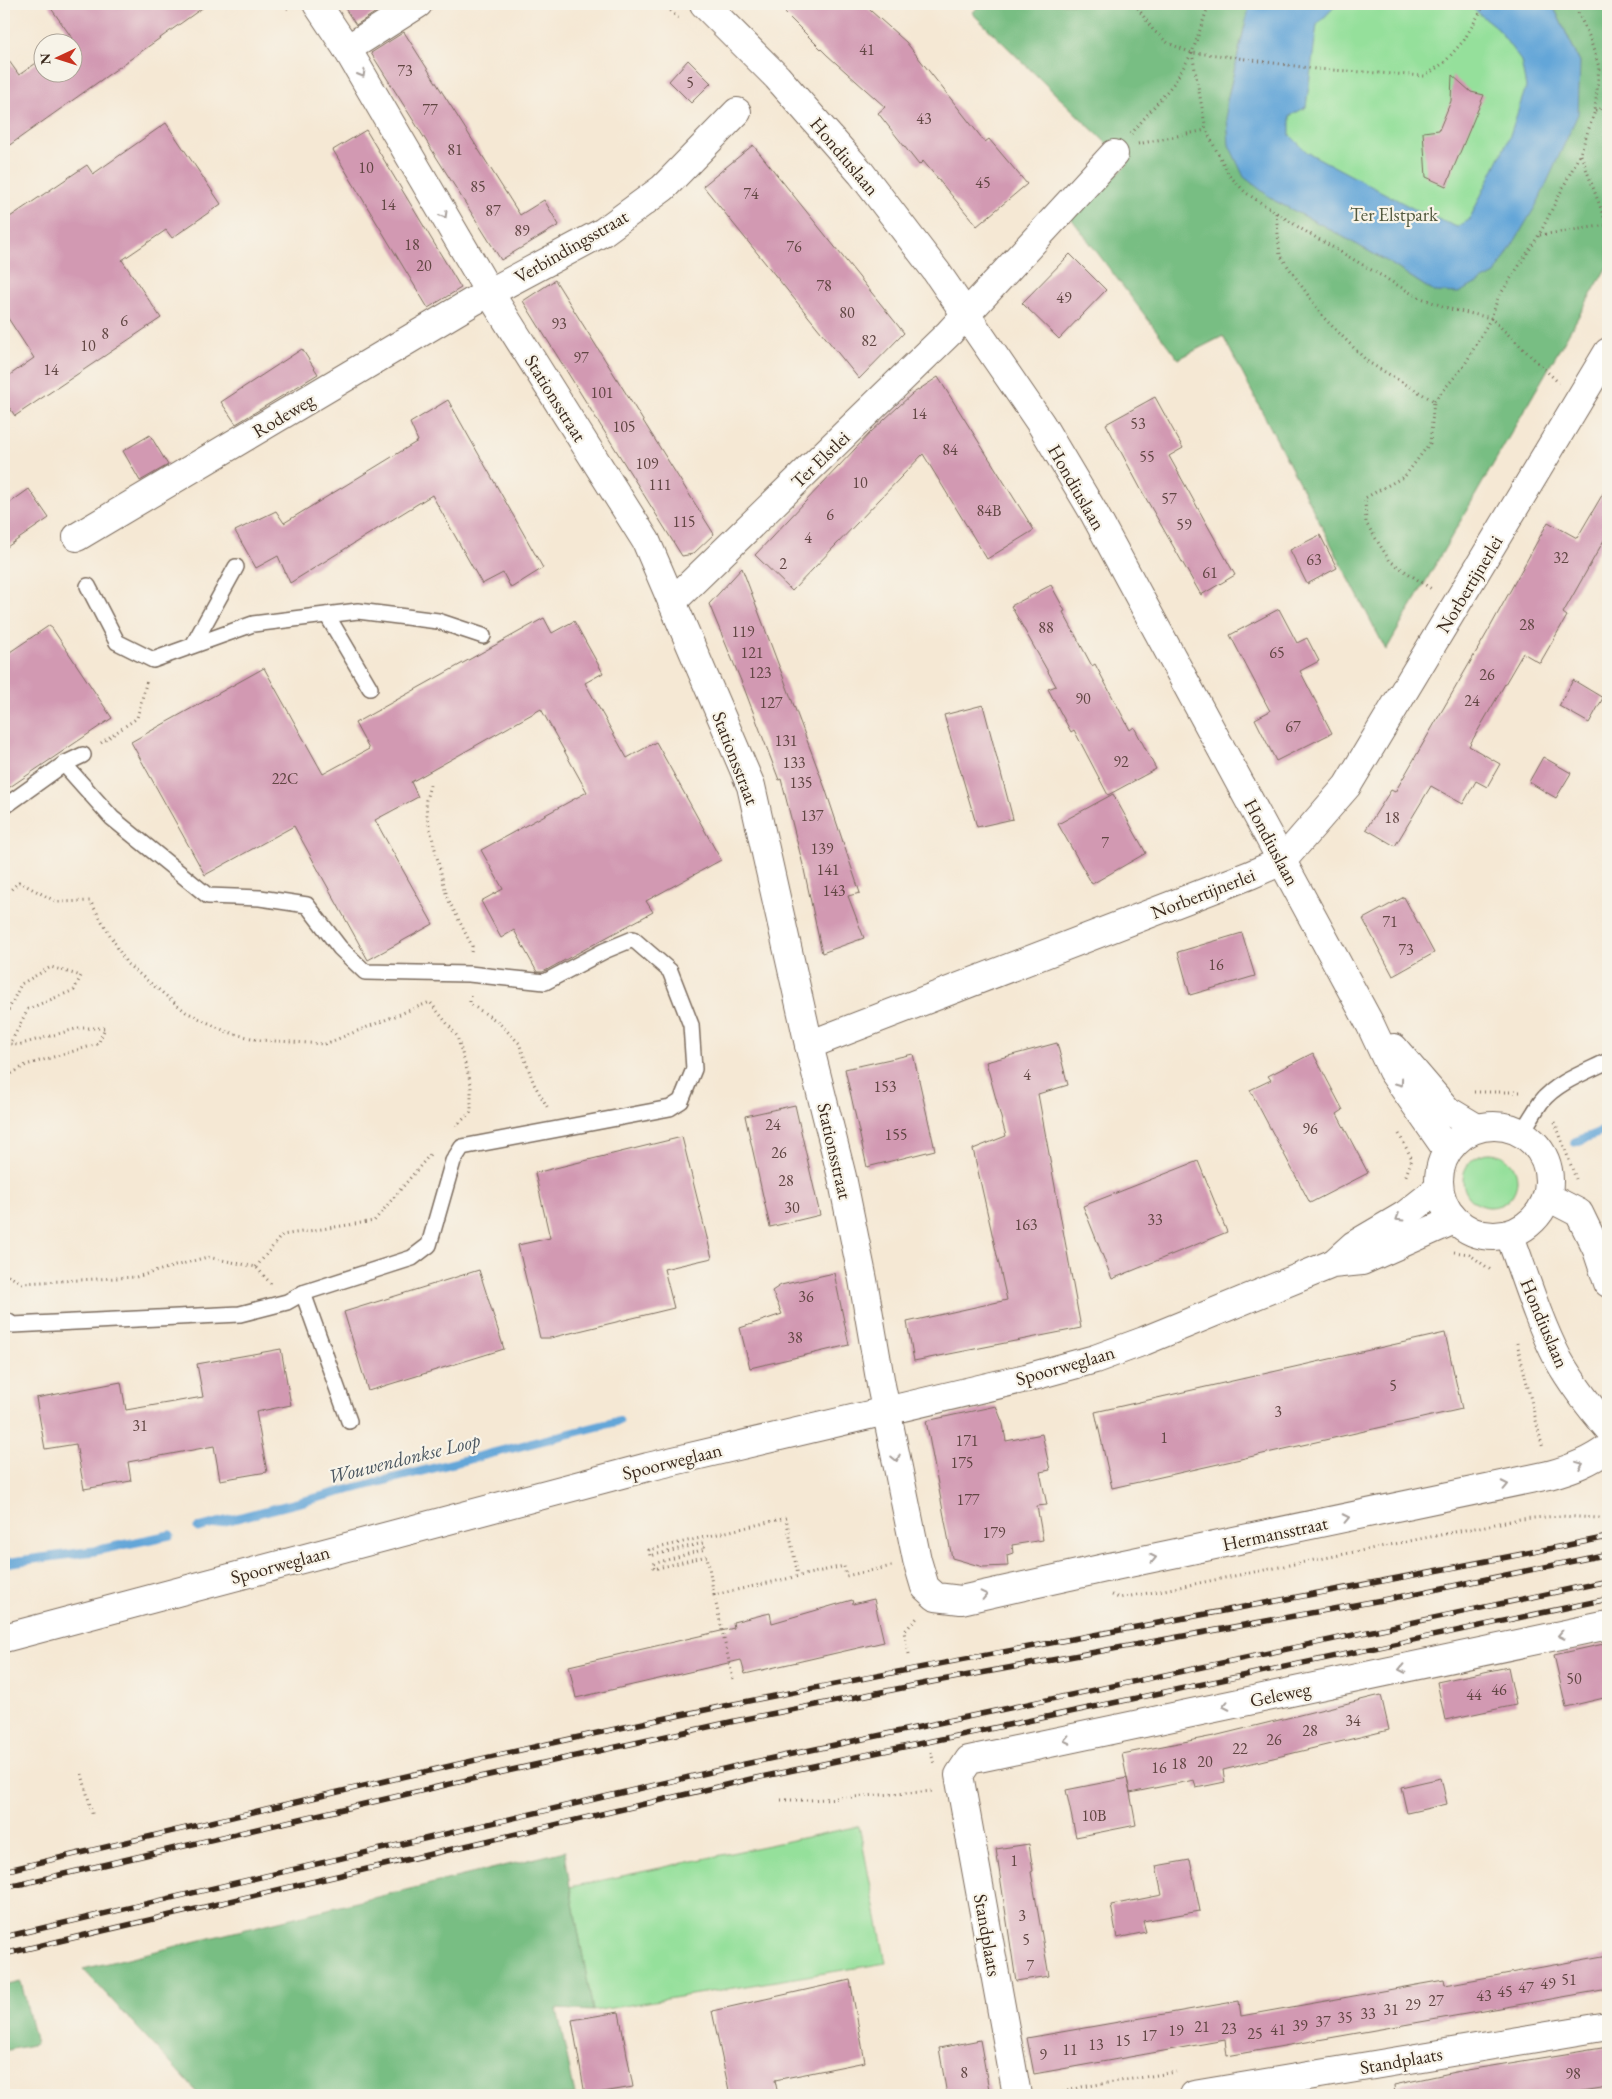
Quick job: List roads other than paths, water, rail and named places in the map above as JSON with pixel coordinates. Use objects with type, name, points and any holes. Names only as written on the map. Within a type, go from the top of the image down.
[{"type":"street","name":"Stationsstraat","points":[[317,4],[348,49],[489,292],[646,541],[751,786],[809,1045],[842,1177],[863,1280],[886,1410],[917,1560],[925,1587],[936,1597]]},
{"type":"street","points":[[348,49],[418,4]]},
{"type":"street","name":"Hondiuslaan","points":[[704,4],[776,77],[833,139],[891,211],[965,313],[1041,424],[1094,513],[1370,1024],[1401,1057],[1427,1103],[1447,1150]]},
{"type":"street","name":"Verbindingsstraat","points":[[489,292],[603,232],[663,188],[737,112]]},
{"type":"street","name":"Ter Elstlei","points":[[672,602],[949,333],[965,313],[1117,151]]},
{"type":"street","name":"Rodeweg","points":[[77,537],[489,292]]},
{"type":"street","name":"Norbertijnerlei","points":[[809,1045],[1282,861],[1347,786],[1608,352]]},
{"type":"street","name":"Hondiuslaan","points":[[1427,1103],[1447,1110],[1477,1128]]},
{"type":"street","points":[[1502,1126],[1522,1132],[1541,1150],[1550,1174],[1548,1197],[1536,1219],[1510,1236],[1482,1236],[1467,1231],[1445,1209],[1438,1189],[1439,1168],[1447,1150],[1460,1136],[1477,1128],[1502,1126]]},
{"type":"street","name":"Spoorweglaan","points":[[1332,1264],[1354,1245],[1405,1215],[1438,1189]]},
{"type":"street","points":[[1548,1197],[1579,1213],[1597,1250],[1608,1283]]},
{"type":"street","name":"Spoorweglaan","points":[[4,1638],[648,1466],[1026,1378],[1095,1359],[1144,1341],[1332,1264],[1362,1262],[1454,1220]]},
{"type":"street","name":"Hondiuslaan","points":[[1510,1236],[1545,1330],[1558,1358],[1573,1382],[1608,1428]]},
{"type":"street","name":"Hermansstraat","points":[[936,1597],[961,1600],[1549,1475],[1595,1459],[1608,1448]]},
{"type":"street","name":"Geleweg","points":[[943,1775],[969,1760],[1608,1625]]},
{"type":"street","name":"Standplaats","points":[[943,1775],[1017,2095]]},
{"type":"street","name":"Standplaats","points":[[1194,2095],[1608,2026]]},
{"type":"lane","points":[[193,645],[236,567]]},
{"type":"lane","points":[[88,586],[117,642],[153,660],[253,624],[358,611],[438,621],[483,636]]},
{"type":"lane","points":[[327,615],[370,688]]},
{"type":"lane","points":[[4,807],[64,764],[83,755]]},
{"type":"lane","points":[[4,1319],[13,1325],[240,1314],[287,1302],[303,1293],[412,1258],[429,1245],[453,1161],[462,1147],[670,1108],[681,1101],[694,1069],[692,1025],[670,971],[633,939],[604,951],[544,982],[469,974],[365,972],[340,948],[307,906],[260,898],[208,896],[112,818],[64,764]]},
{"type":"lane","points":[[1522,1132],[1542,1101],[1569,1080],[1608,1062]]},
{"type":"lane","points":[[303,1293],[349,1421]]},
{"type":"water","points":[[1250,4],[1337,4],[1317,25],[1306,107],[1290,116],[1290,135],[1307,152],[1416,210],[1457,227],[1469,220],[1509,138],[1526,87],[1521,61],[1497,28],[1467,4],[1549,4],[1555,10],[1580,62],[1578,114],[1538,202],[1495,274],[1458,293],[1434,292],[1388,262],[1275,201],[1244,177],[1229,145],[1226,105]]},
{"type":"waterway","name":"Wouwendonkse Loop","points":[[1575,1142],[1608,1129]]},
{"type":"waterway","name":"Wouwendonkse Loop","points":[[198,1528],[619,1421]]},
{"type":"waterway","name":"Wouwendonkse Loop","points":[[4,1563],[94,1551],[170,1535]]},
{"type":"railway","points":[[4,1871],[460,1764],[734,1704],[1608,1537]]},
{"type":"railway","points":[[4,1888],[480,1777],[735,1721],[942,1680],[1404,1596],[1608,1554]]},
{"type":"railway","points":[[4,1937],[745,1764],[1608,1581]]},
{"type":"railway","points":[[4,1954],[751,1779],[1608,1599]]},
{"type":"park label","name":"Ter Elstpark","points":[[1394,214]]}]
